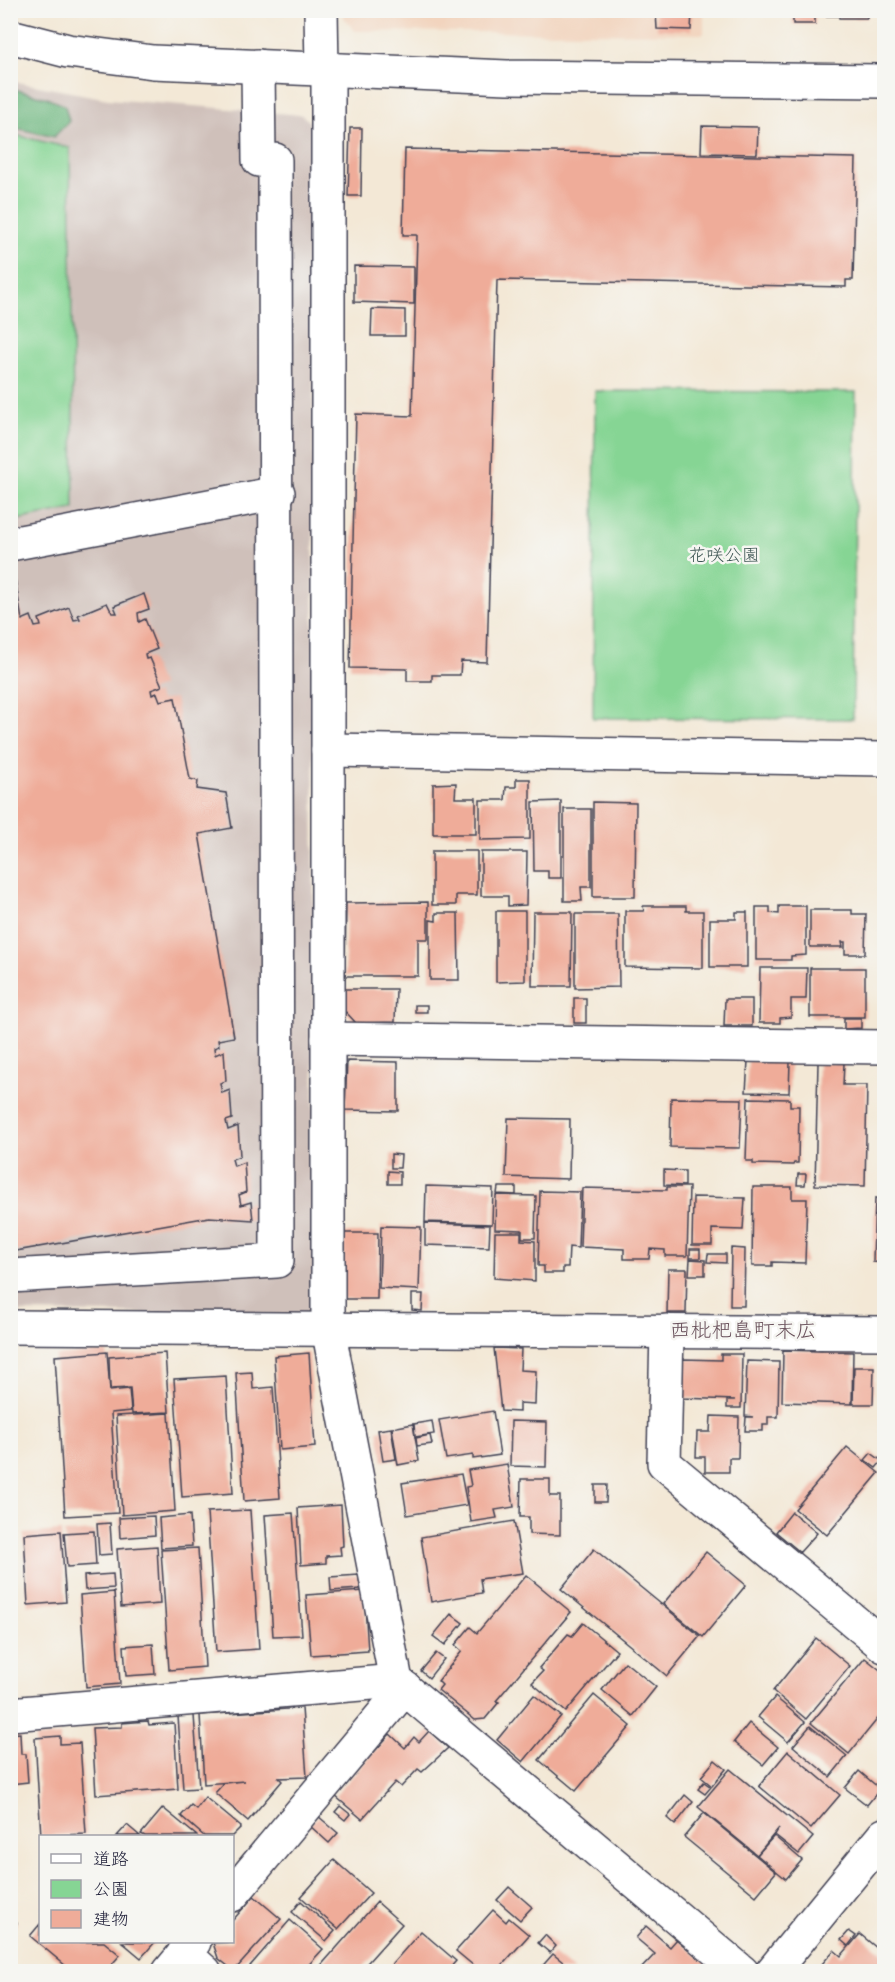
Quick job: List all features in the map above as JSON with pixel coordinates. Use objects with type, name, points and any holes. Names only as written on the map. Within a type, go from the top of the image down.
[{"type":"street","points":[[321,10],[325,70],[328,1328],[401,1684],[742,1971]]},
{"type":"street","points":[[10,36],[68,51],[153,62],[507,77],[885,81]]},
{"type":"street","points":[[10,1276],[277,1261],[278,493],[275,160],[259,160],[258,66]]},
{"type":"street","points":[[10,544],[278,493]]},
{"type":"street","points":[[328,750],[885,759]]},
{"type":"street","points":[[328,1039],[885,1047]]},
{"type":"street","points":[[10,1327],[885,1333]]},
{"type":"street","points":[[667,1331],[664,1463],[885,1646]]},
{"type":"street","points":[[10,1714],[401,1684]]},
{"type":"street","points":[[234,1893],[401,1684]]},
{"type":"street","points":[[772,1971],[885,1835]]},
{"type":"shaded area","points":[[344,10],[704,11],[704,34],[355,31],[344,18]]},
{"type":"shaded area","points":[[11,81],[108,99],[302,115],[313,125],[314,1315],[11,1312]]},
{"type":"green space","points":[[10,88],[48,98],[65,106],[69,121],[54,137],[11,127]]},
{"type":"green space","points":[[11,134],[70,148],[74,509],[11,521]]},
{"type":"green space","name":"花咲公園","points":[[595,391],[856,392],[853,719],[593,718]]},
{"type":"building","points":[[738,10],[770,10],[770,14],[738,13]]},
{"type":"building","points":[[793,10],[838,10],[838,16],[815,16],[815,24],[793,24]]},
{"type":"building","points":[[839,10],[867,10],[867,18],[839,18]]},
{"type":"building","points":[[656,12],[692,12],[691,30],[657,29]]},
{"type":"building","points":[[702,126],[758,127],[757,154],[701,153]]},
{"type":"building","points":[[350,128],[362,128],[361,196],[348,196]]},
{"type":"building","points":[[405,149],[856,158],[853,280],[846,280],[846,287],[497,280],[487,662],[461,661],[460,675],[432,675],[432,681],[407,681],[407,669],[350,668],[356,414],[412,416],[417,235],[403,235]]},
{"type":"building","points":[[354,266],[414,267],[414,304],[354,302]]},
{"type":"building","points":[[372,309],[405,310],[405,336],[371,336]]},
{"type":"building","points":[[14,572],[22,620],[31,616],[35,627],[41,626],[39,619],[69,607],[74,620],[80,619],[78,615],[107,603],[112,613],[117,613],[114,606],[144,594],[149,609],[138,613],[139,622],[145,619],[157,649],[145,654],[146,659],[150,658],[162,686],[151,690],[152,695],[157,693],[160,701],[175,698],[190,779],[198,781],[197,789],[226,793],[232,828],[199,834],[234,1037],[218,1040],[219,1046],[214,1048],[215,1055],[224,1051],[226,1081],[220,1083],[222,1093],[230,1090],[232,1119],[226,1121],[228,1130],[238,1126],[240,1156],[232,1159],[234,1166],[244,1162],[246,1192],[239,1195],[241,1205],[251,1202],[253,1220],[209,1217],[10,1252],[10,573]]},
{"type":"building","points":[[516,779],[530,779],[530,839],[480,840],[480,800],[505,800],[506,787],[516,787]]},
{"type":"building","points":[[456,783],[455,798],[476,798],[476,834],[433,834],[433,784]]},
{"type":"building","points":[[561,801],[561,878],[548,878],[548,871],[534,871],[533,802]]},
{"type":"building","points":[[593,802],[636,803],[635,897],[593,897]]},
{"type":"building","points":[[564,809],[591,809],[591,887],[581,887],[582,901],[564,901]]},
{"type":"building","points":[[432,851],[477,851],[477,895],[456,895],[456,905],[432,905]]},
{"type":"building","points":[[481,852],[527,852],[526,905],[508,906],[508,896],[481,896]]},
{"type":"building","points":[[428,902],[428,939],[418,939],[418,976],[345,976],[346,903]]},
{"type":"building","points":[[643,906],[686,906],[686,911],[703,911],[703,968],[625,967],[625,911],[644,911]]},
{"type":"building","points":[[779,906],[806,906],[806,955],[791,956],[791,960],[756,960],[756,907],[770,907],[770,913],[779,914]]},
{"type":"building","points":[[810,910],[852,910],[852,914],[866,914],[865,954],[845,954],[845,942],[842,942],[843,947],[810,947]]},
{"type":"building","points":[[496,911],[525,911],[525,981],[496,982]]},
{"type":"building","points":[[533,912],[572,912],[571,986],[532,986]]},
{"type":"building","points":[[736,912],[747,912],[747,967],[710,967],[710,919],[736,919]]},
{"type":"building","points":[[436,913],[458,913],[459,980],[430,980],[430,920],[436,921]]},
{"type":"building","points":[[575,914],[618,914],[619,987],[575,988]]},
{"type":"building","points":[[760,968],[807,968],[806,999],[791,999],[791,1017],[780,1018],[780,1023],[759,1023]]},
{"type":"building","points":[[810,968],[865,968],[865,1017],[810,1017]]},
{"type":"building","points":[[344,989],[396,989],[395,1022],[356,1023],[344,1010]]},
{"type":"building","points":[[574,998],[586,998],[586,1023],[574,1023]]},
{"type":"building","points":[[725,999],[752,999],[752,1026],[724,1026]]},
{"type":"building","points":[[415,1005],[427,1005],[427,1012],[415,1012]]},
{"type":"building","points":[[844,1018],[861,1018],[861,1028],[844,1029]]},
{"type":"building","points":[[347,1061],[398,1062],[398,1111],[345,1110]]},
{"type":"building","points":[[748,1061],[790,1062],[789,1093],[746,1092]]},
{"type":"building","points":[[818,1063],[844,1063],[843,1085],[867,1085],[865,1186],[815,1185]]},
{"type":"building","points":[[671,1098],[742,1099],[740,1148],[670,1147]]},
{"type":"building","points":[[748,1098],[790,1099],[790,1106],[799,1106],[798,1163],[793,1165],[753,1164],[753,1161],[746,1161]]},
{"type":"building","points":[[508,1118],[570,1119],[569,1179],[506,1177]]},
{"type":"building","points":[[391,1154],[401,1155],[400,1168],[391,1168]]},
{"type":"building","points":[[664,1170],[685,1171],[685,1186],[664,1185]]},
{"type":"building","points":[[388,1171],[400,1172],[400,1184],[388,1184]]},
{"type":"building","points":[[798,1174],[806,1174],[805,1185],[797,1185]]},
{"type":"building","points":[[426,1186],[493,1188],[492,1224],[425,1222]]},
{"type":"building","points":[[498,1187],[516,1187],[516,1195],[497,1194]]},
{"type":"building","points":[[667,1187],[689,1187],[687,1256],[665,1256],[665,1250],[650,1249],[649,1259],[624,1259],[624,1249],[580,1247],[582,1188],[667,1190]]},
{"type":"building","points":[[753,1187],[792,1187],[792,1199],[807,1199],[805,1263],[772,1262],[772,1266],[752,1266]]},
{"type":"building","points":[[540,1191],[580,1192],[578,1248],[569,1247],[568,1267],[563,1267],[563,1273],[544,1273],[544,1266],[538,1266]]},
{"type":"building","points":[[496,1195],[536,1196],[535,1238],[522,1238],[522,1230],[495,1229]]},
{"type":"building","points":[[693,1197],[745,1198],[743,1230],[712,1229],[712,1245],[692,1245]]},
{"type":"building","points":[[875,1198],[884,1198],[884,1263],[873,1262]]},
{"type":"building","points":[[425,1223],[490,1225],[489,1247],[425,1245]]},
{"type":"building","points":[[381,1226],[421,1227],[419,1290],[379,1288]]},
{"type":"building","points":[[495,1232],[521,1232],[521,1240],[535,1241],[535,1281],[494,1278]]},
{"type":"building","points":[[344,1233],[378,1233],[377,1299],[342,1299]]},
{"type":"building","points":[[731,1248],[745,1249],[744,1306],[730,1306]]},
{"type":"building","points":[[690,1249],[700,1249],[700,1258],[690,1258]]},
{"type":"building","points":[[708,1254],[726,1254],[726,1263],[707,1262]]},
{"type":"building","points":[[690,1259],[705,1260],[705,1275],[689,1275]]},
{"type":"building","points":[[668,1269],[687,1269],[686,1313],[667,1313]]},
{"type":"building","points":[[412,1294],[423,1294],[422,1311],[412,1310]]},
{"type":"building","points":[[494,1348],[521,1349],[520,1370],[536,1371],[535,1404],[519,1403],[519,1412],[501,1411]]},
{"type":"building","points":[[783,1350],[853,1352],[852,1404],[782,1402]]},
{"type":"building","points":[[107,1352],[110,1391],[129,1389],[131,1411],[111,1413],[118,1513],[65,1516],[55,1356]]},
{"type":"building","points":[[165,1353],[169,1412],[132,1414],[130,1388],[110,1389],[109,1357]]},
{"type":"building","points":[[309,1353],[315,1447],[280,1450],[274,1356]]},
{"type":"building","points":[[721,1354],[742,1354],[741,1408],[727,1408],[727,1400],[735,1400],[682,1398],[683,1359],[721,1360]]},
{"type":"building","points":[[747,1361],[779,1362],[778,1417],[768,1417],[768,1425],[763,1425],[763,1431],[745,1431],[746,1417],[753,1417],[745,1416]]},
{"type":"building","points":[[854,1367],[874,1367],[873,1404],[853,1404]]},
{"type":"building","points":[[252,1372],[253,1389],[273,1387],[280,1498],[244,1501],[236,1373]]},
{"type":"building","points":[[226,1376],[233,1493],[182,1497],[174,1379]]},
{"type":"building","points":[[493,1411],[500,1455],[473,1459],[473,1455],[446,1459],[439,1420]]},
{"type":"building","points":[[169,1413],[175,1511],[122,1515],[116,1416]]},
{"type":"building","points":[[711,1416],[739,1417],[738,1458],[729,1458],[729,1472],[705,1472],[705,1457],[696,1457],[697,1432],[710,1432]]},
{"type":"building","points":[[432,1421],[434,1434],[415,1437],[414,1424]]},
{"type":"building","points":[[511,1421],[547,1422],[546,1467],[510,1466]]},
{"type":"building","points":[[413,1424],[419,1461],[398,1465],[392,1428]]},
{"type":"building","points":[[391,1428],[396,1459],[383,1461],[378,1430]]},
{"type":"building","points":[[430,1435],[432,1444],[417,1446],[416,1438]]},
{"type":"building","points":[[847,1447],[879,1473],[827,1535],[795,1509]]},
{"type":"building","points":[[871,1453],[882,1461],[876,1468],[865,1460]]},
{"type":"building","points":[[507,1464],[514,1507],[495,1510],[497,1518],[471,1522],[466,1487],[471,1486],[468,1470]]},
{"type":"building","points":[[461,1474],[467,1505],[407,1515],[402,1483]]},
{"type":"building","points":[[521,1479],[550,1479],[550,1496],[560,1496],[560,1535],[529,1534],[529,1517],[520,1517]]},
{"type":"building","points":[[595,1485],[607,1485],[606,1502],[595,1502]]},
{"type":"building","points":[[341,1505],[343,1546],[340,1547],[341,1555],[326,1556],[326,1563],[301,1565],[298,1508]]},
{"type":"building","points":[[250,1510],[259,1649],[216,1652],[207,1512]]},
{"type":"building","points":[[792,1512],[817,1533],[800,1552],[776,1532]]},
{"type":"building","points":[[293,1513],[302,1635],[273,1636],[265,1515]]},
{"type":"building","points":[[190,1515],[192,1546],[161,1548],[159,1518]]},
{"type":"building","points":[[154,1516],[155,1535],[120,1538],[119,1518]]},
{"type":"building","points":[[514,1521],[523,1573],[480,1579],[482,1593],[431,1602],[421,1537]]},
{"type":"building","points":[[110,1523],[112,1554],[99,1555],[97,1524]]},
{"type":"building","points":[[61,1531],[66,1602],[28,1605],[24,1534]]},
{"type":"building","points":[[94,1531],[96,1565],[67,1567],[64,1533]]},
{"type":"building","points":[[157,1546],[160,1604],[121,1607],[117,1549]]},
{"type":"building","points":[[198,1548],[205,1667],[169,1670],[161,1550]]},
{"type":"building","points":[[594,1549],[700,1636],[667,1676],[561,1589]]},
{"type":"building","points":[[706,1552],[746,1585],[703,1637],[663,1604]]},
{"type":"building","points":[[113,1574],[114,1588],[85,1590],[84,1576]]},
{"type":"building","points":[[359,1575],[360,1589],[331,1591],[330,1577]]},
{"type":"building","points":[[526,1575],[571,1612],[496,1701],[499,1702],[485,1719],[475,1720],[438,1690],[442,1685],[438,1681],[462,1651],[455,1645],[470,1627],[477,1633]]},
{"type":"building","points":[[364,1591],[368,1651],[311,1655],[306,1595]]},
{"type":"building","points":[[114,1592],[120,1684],[86,1687],[80,1595]]},
{"type":"building","points":[[451,1614],[463,1623],[445,1645],[433,1636]]},
{"type":"building","points":[[583,1623],[617,1651],[566,1712],[532,1683],[543,1671],[539,1668],[568,1634],[572,1636]]},
{"type":"building","points":[[816,1638],[850,1666],[806,1719],[773,1691]]},
{"type":"building","points":[[153,1644],[155,1674],[126,1676],[124,1646]]},
{"type":"building","points":[[436,1653],[444,1659],[429,1678],[421,1671]]},
{"type":"building","points":[[865,1658],[884,1673],[884,1711],[849,1754],[811,1723]]},
{"type":"building","points":[[625,1662],[656,1687],[633,1716],[602,1690]]},
{"type":"building","points":[[534,1695],[561,1716],[523,1762],[497,1740]]},
{"type":"building","points":[[594,1695],[631,1726],[576,1791],[539,1760]]},
{"type":"building","points":[[775,1697],[805,1722],[788,1742],[758,1717]]},
{"type":"building","points":[[302,1708],[307,1777],[279,1778],[282,1781],[248,1821],[215,1793],[224,1783],[245,1781],[204,1784],[200,1715]]},
{"type":"building","points":[[194,1715],[199,1788],[183,1789],[178,1716]]},
{"type":"building","points":[[148,1721],[149,1725],[174,1723],[178,1789],[96,1795],[92,1728],[122,1727],[122,1723]]},
{"type":"building","points":[[749,1723],[778,1747],[763,1765],[734,1742]]},
{"type":"building","points":[[810,1726],[847,1756],[830,1777],[793,1746]]},
{"type":"building","points":[[429,1731],[448,1748],[422,1772],[418,1769],[401,1787],[395,1782],[362,1819],[335,1796],[390,1734],[405,1748],[414,1737],[419,1742]]},
{"type":"building","points":[[20,1733],[21,1754],[26,1754],[28,1782],[10,1784],[10,1734]]},
{"type":"building","points":[[60,1736],[60,1744],[80,1743],[86,1834],[41,1835],[35,1738]]},
{"type":"building","points":[[788,1751],[840,1795],[811,1829],[759,1786]]},
{"type":"building","points":[[715,1760],[726,1769],[712,1786],[701,1777]]},
{"type":"building","points":[[730,1769],[813,1837],[799,1854],[775,1835],[779,1828],[757,1855],[698,1807]]},
{"type":"building","points":[[859,1771],[880,1789],[867,1805],[845,1788]]},
{"type":"building","points":[[704,1782],[711,1787],[705,1794],[698,1789]]},
{"type":"building","points":[[685,1795],[693,1802],[675,1825],[667,1818]]},
{"type":"building","points":[[205,1797],[241,1827],[233,1835],[203,1835],[181,1816],[191,1805],[196,1809]]},
{"type":"building","points":[[340,1806],[350,1814],[345,1820],[335,1812]]},
{"type":"building","points":[[163,1808],[196,1835],[143,1835],[141,1834]]},
{"type":"building","points":[[704,1813],[776,1872],[756,1896],[684,1837]]},
{"type":"building","points":[[318,1816],[338,1833],[329,1843],[309,1825]]},
{"type":"building","points":[[127,1825],[139,1835],[118,1835]]},
{"type":"building","points":[[774,1836],[802,1860],[786,1879],[757,1855]]},
{"type":"building","points":[[334,1860],[371,1893],[338,1929],[301,1897]]},
{"type":"building","points":[[509,1887],[532,1907],[520,1920],[497,1900]]},
{"type":"building","points":[[254,1896],[281,1919],[234,1971],[218,1958],[213,1943],[234,1943],[234,1919]]},
{"type":"building","points":[[301,1901],[335,1931],[326,1941],[292,1912]]},
{"type":"building","points":[[377,1902],[402,1924],[360,1971],[316,1971]]},
{"type":"building","points":[[493,1910],[506,1922],[509,1918],[529,1935],[497,1971],[480,1971],[456,1951]]},
{"type":"building","points":[[10,1917],[17,1923],[10,1931]]},
{"type":"building","points":[[290,1920],[323,1949],[303,1971],[256,1971],[250,1966]]},
{"type":"building","points":[[39,1925],[39,1943],[105,1943],[120,1955],[106,1971],[72,1971],[30,1936]]},
{"type":"building","points":[[646,1926],[670,1947],[677,1939],[715,1971],[639,1971],[655,1954],[636,1938]]},
{"type":"building","points":[[421,1931],[456,1961],[447,1971],[386,1971]]},
{"type":"building","points":[[849,1931],[856,1936],[848,1946],[841,1940]]},
{"type":"building","points":[[860,1934],[884,1954],[883,1971],[816,1971],[834,1950],[841,1956]]},
{"type":"building","points":[[545,1935],[556,1946],[550,1953],[538,1943]]},
{"type":"building","points":[[123,1943],[154,1943],[141,1958]]},
{"type":"building","points":[[553,1954],[574,1971],[538,1971]]},
{"type":"district","name":"西枇杷島町末広","points":[[743,1330]]}]
